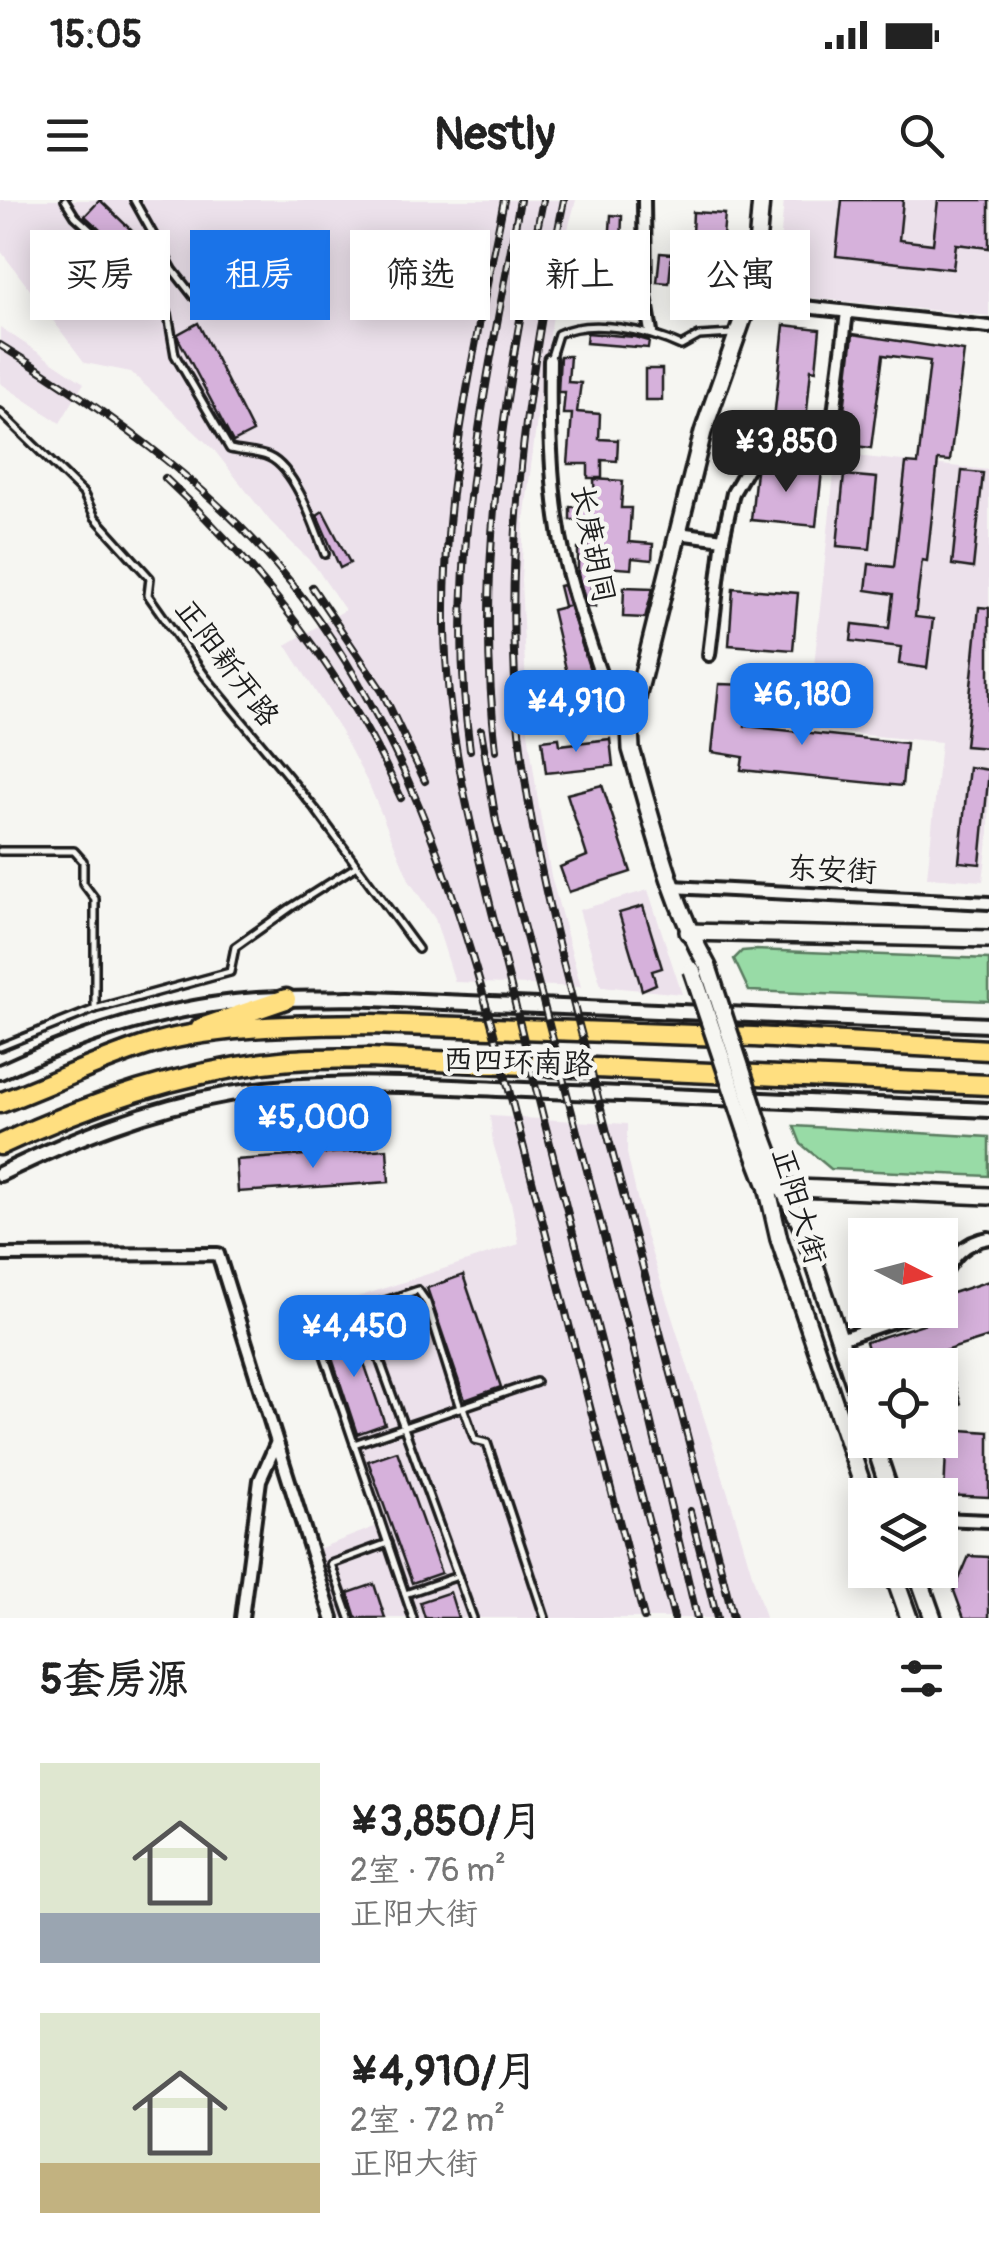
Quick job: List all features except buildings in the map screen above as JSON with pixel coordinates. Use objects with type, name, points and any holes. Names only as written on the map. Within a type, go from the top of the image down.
[{"type":"highway","points":[[148,1045],[286,999]]},
{"type":"highway","name":"西四环南路","points":[[0,1103],[148,1045],[219,1033],[370,1024],[754,1037],[989,1050]]},
{"type":"highway","name":"西四环南路","points":[[0,1145],[127,1092],[212,1071],[283,1060],[367,1058],[989,1085]]},
{"type":"main road","name":"正阳大街","points":[[758,230],[761,200]]},
{"type":"main road","name":"正阳大街","points":[[741,320],[703,432],[630,726],[631,750],[672,887],[688,932],[708,967],[757,1140]]},
{"type":"main road","name":"正阳大街","points":[[688,932],[692,970],[774,1187],[779,1239],[860,1478]]},
{"type":"main road","points":[[688,932],[989,939]]},
{"type":"main road","name":"正阳大街","points":[[774,1187],[803,1229],[848,1364]]},
{"type":"main road","points":[[774,1187],[989,1196]]},
{"type":"main road","points":[[898,1588],[909,1618]]},
{"type":"main road","points":[[922,1588],[932,1618]]},
{"type":"street","points":[[644,200],[645,295],[652,332]]},
{"type":"street","points":[[810,308],[989,327]]},
{"type":"street","points":[[709,655],[723,540],[733,493],[760,446],[829,453],[847,312]]},
{"type":"street","name":"长庚胡同","points":[[550,360],[549,424],[561,538],[582,620],[612,706],[619,719],[630,726]]},
{"type":"street","points":[[678,533],[723,540]]},
{"type":"street","name":"东安街","points":[[672,887],[989,902]]},
{"type":"street","name":"西四环南路","points":[[0,1072],[54,1048],[160,1017],[228,1003],[286,999],[592,1007],[989,1025]]},
{"type":"street","name":"西四环南路","points":[[0,1174],[68,1141],[142,1114],[228,1094],[296,1085],[989,1110]]},
{"type":"street","points":[[958,1251],[989,1238]]},
{"type":"street","points":[[0,1255],[218,1254],[332,1618]]},
{"type":"street","points":[[840,1339],[872,1328]]},
{"type":"street","points":[[242,1618],[260,1480],[276,1443]]},
{"type":"street","points":[[958,1520],[989,1521]]},
{"type":"lane","points":[[65,200],[75,216],[155,290],[168,314],[175,356],[230,448],[270,458],[286,472],[304,501],[326,554]]},
{"type":"lane","points":[[134,200],[172,270],[190,291]]},
{"type":"lane","points":[[550,360],[558,334],[578,326],[652,332],[681,346],[699,336],[736,334]]},
{"type":"lane","name":"正阳新开路","points":[[0,412],[83,493],[96,516],[150,578],[148,595],[204,676],[316,810],[418,949]]},
{"type":"lane","points":[[0,851],[74,852],[83,861],[83,883],[96,899],[95,1009]]},
{"type":"lane","points":[[0,1046],[95,1009],[230,972],[236,947],[355,866]]},
{"type":"lane","points":[[413,1618],[314,1324],[418,1290],[427,1303],[475,1440],[487,1443],[545,1618]]},
{"type":"lane","points":[[361,1308],[473,1618]]},
{"type":"lane","points":[[354,1444],[536,1382]]},
{"type":"lane","points":[[350,1618],[331,1564],[388,1543]]},
{"type":"lane","points":[[405,1594],[458,1576]]},
{"type":"shaded area","points":[[0,200],[576,200],[568,230],[510,230],[510,320],[552,320],[524,521],[521,580],[528,731],[539,808],[551,876],[581,987],[455,982],[435,919],[410,882],[370,787],[341,732],[286,645],[345,610],[315,566],[270,521],[214,450],[131,372],[85,363],[53,320],[170,320],[170,230],[30,230],[30,290],[0,250]]},
{"type":"shaded area","points":[[784,200],[989,200],[989,316],[810,298],[810,230],[781,230]]},
{"type":"shaded area","points":[[0,327],[84,383],[60,423],[0,383]]},
{"type":"shaded area","points":[[836,454],[989,470],[989,832],[983,881],[927,877],[941,742],[756,725],[762,663],[814,666]]},
{"type":"shaded area","points":[[648,890],[682,994],[601,986],[579,910]]},
{"type":"shaded area","points":[[490,1116],[627,1124],[627,1153],[644,1229],[765,1618],[342,1618],[318,1549],[377,1526],[306,1314],[519,1244],[493,1143]]},
{"type":"green space","points":[[742,951],[989,959],[989,1001],[749,991],[734,959]]},
{"type":"green space","points":[[794,1126],[989,1137],[989,1176],[831,1169],[801,1144]]},
{"type":"railway","points":[[504,200],[472,359],[449,518],[445,626],[452,721],[469,816],[492,910],[674,1618]]},
{"type":"railway","points":[[470,750],[463,681],[466,542],[483,405],[520,200]]},
{"type":"railway","points":[[496,750],[490,681],[491,542],[506,405],[543,200]]},
{"type":"railway","points":[[564,200],[529,398],[516,531],[514,664],[524,775],[560,949],[733,1618]]},
{"type":"railway","points":[[0,345],[125,428],[203,491],[239,526],[305,601],[386,733],[445,874],[491,1022],[644,1618]]},
{"type":"railway","points":[[165,478],[235,549],[299,626],[355,710],[401,798]]},
{"type":"railway","points":[[312,587],[382,691],[425,781]]},
{"type":"railway","points":[[481,730],[496,821],[633,1347],[697,1618]]},
{"type":"railway","points":[[690,1511],[717,1618]]}]
